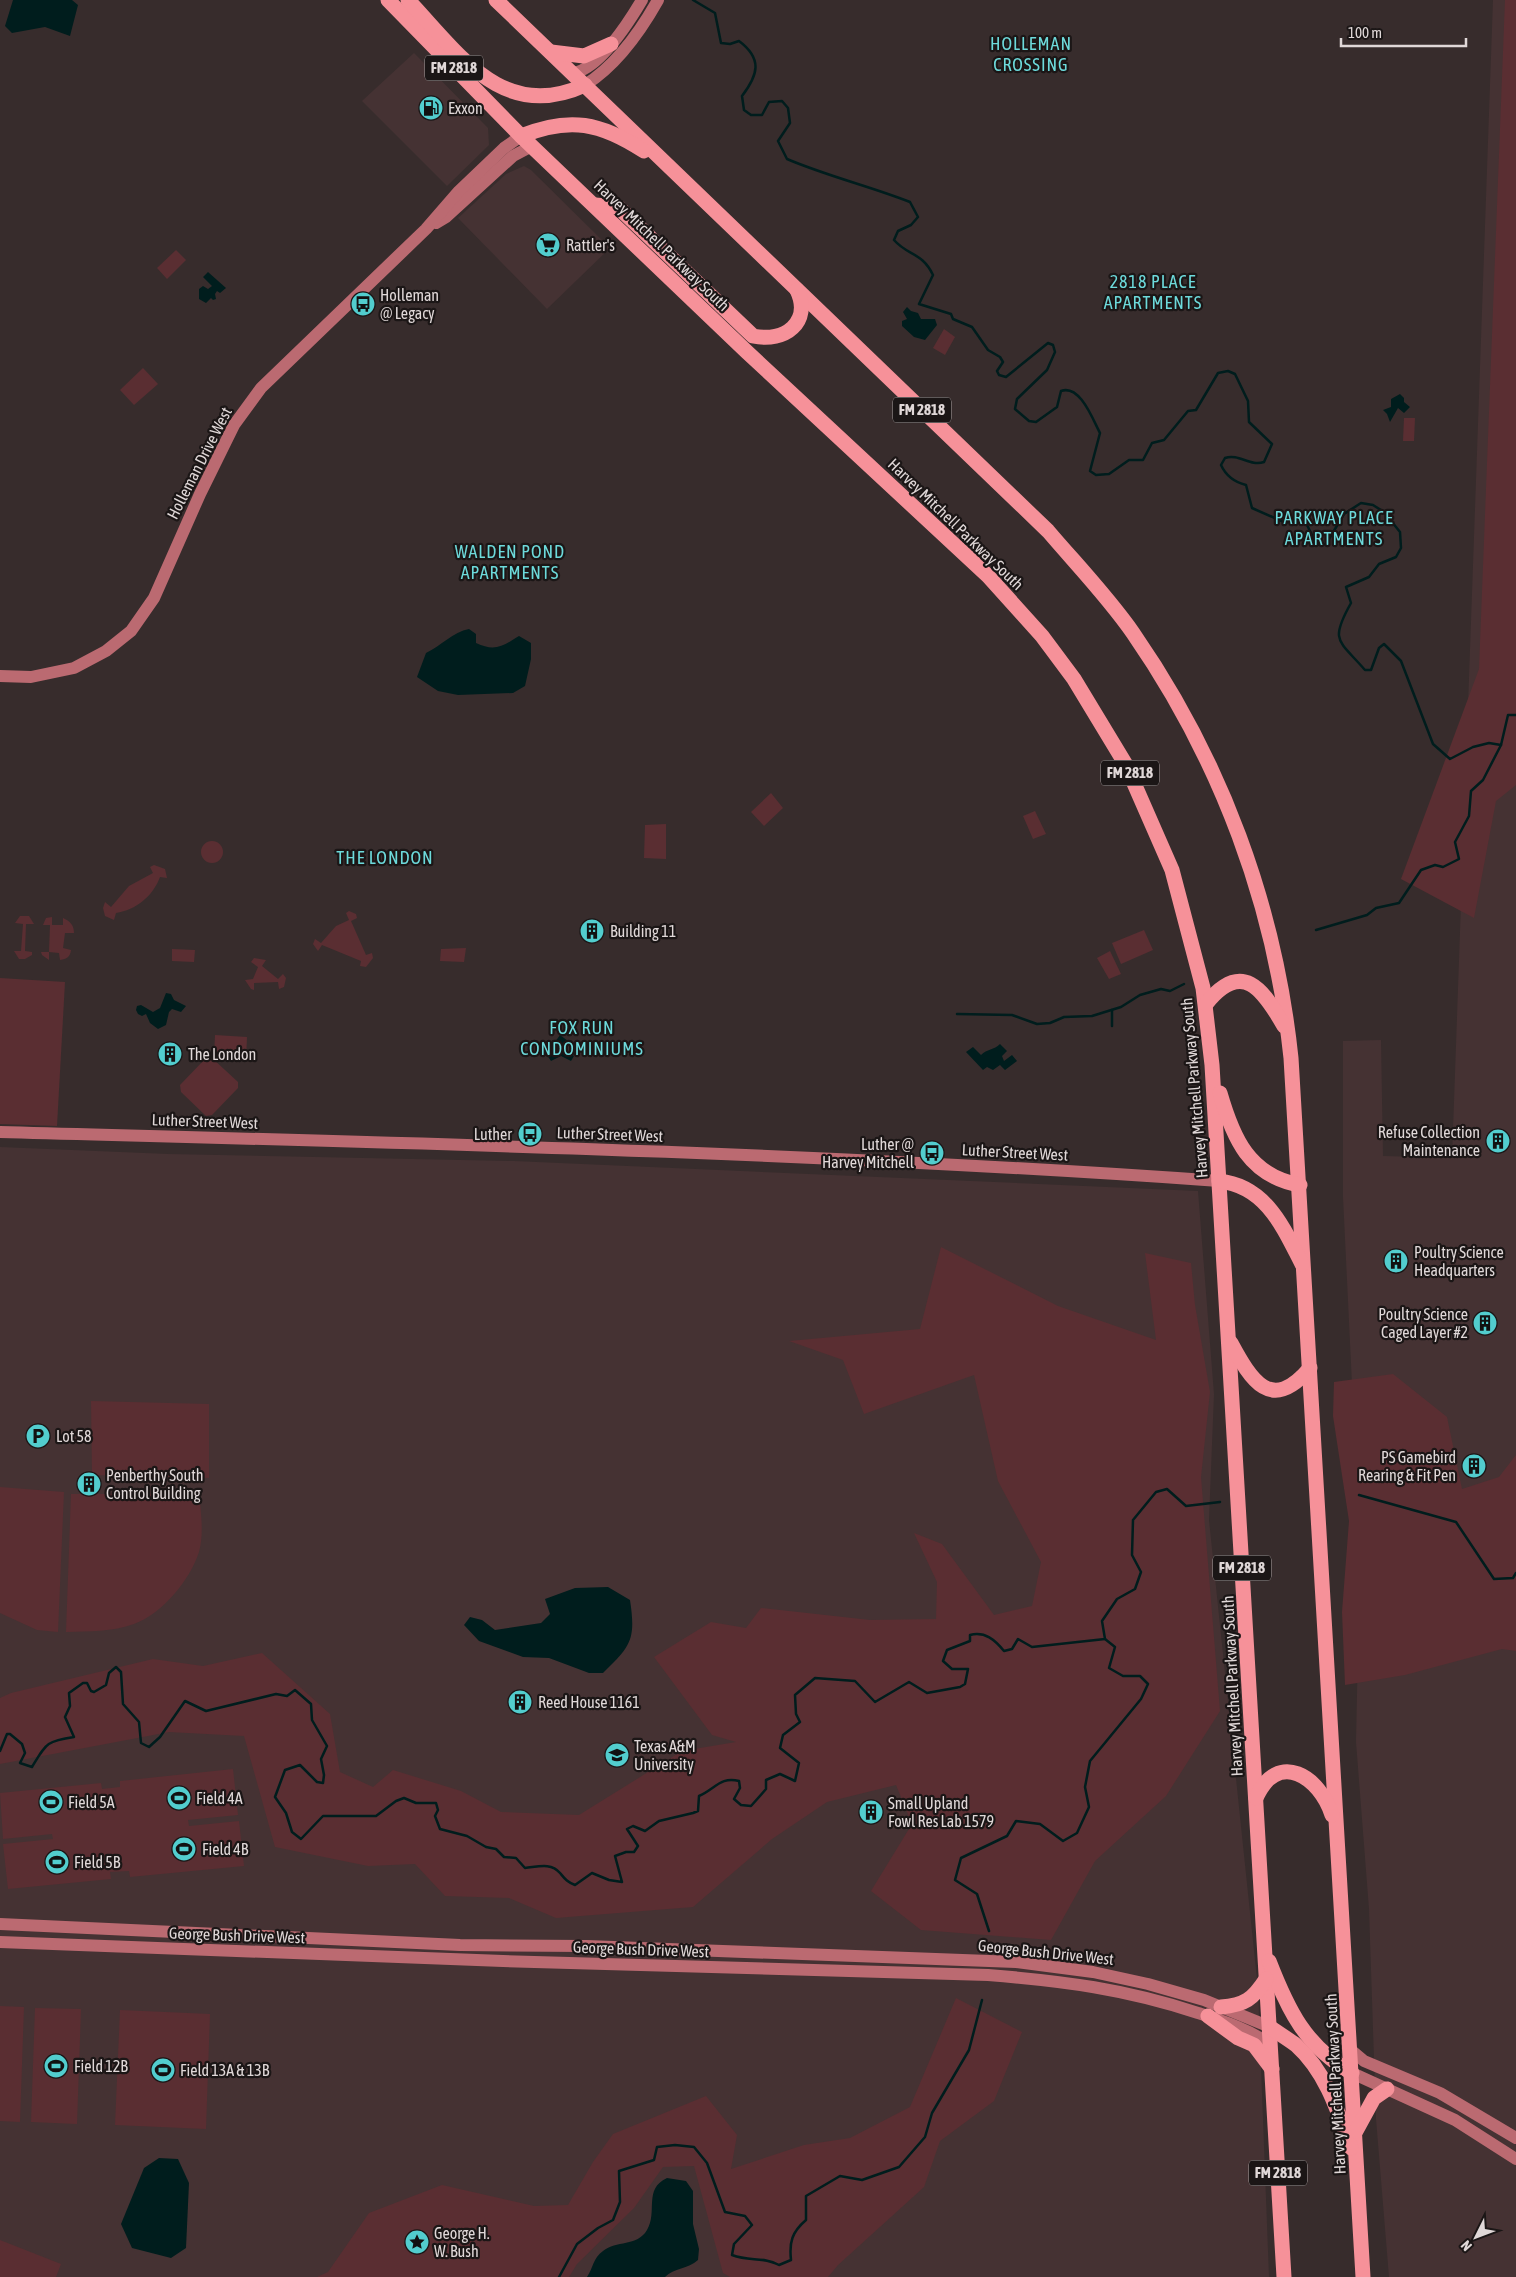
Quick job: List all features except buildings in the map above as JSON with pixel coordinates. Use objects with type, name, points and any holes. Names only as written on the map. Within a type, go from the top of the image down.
[{"type":"highway","name":"Harvey Mitchell Parkway South","points":[[388,0],[527,141],[747,352],[969,557],[1042,636],[1099,718],[1126,765],[1150,816],[1180,898],[1206,1004],[1212,1065],[1284,2277]]},
{"type":"highway","points":[[408,0],[479,72],[502,88],[532,98],[565,94],[586,85]]},
{"type":"highway","name":"Harvey Mitchell Parkway South","points":[[496,0],[1048,532],[1114,609],[1164,681],[1204,753],[1237,828],[1266,918],[1289,1034],[1300,1185],[1364,2277]]},
{"type":"highway","points":[[550,52],[584,56],[611,44]]},
{"type":"highway","points":[[527,141],[538,128],[566,123],[603,128],[628,140],[673,170]]},
{"type":"highway","points":[[595,205],[618,207],[753,336],[766,339],[779,337],[795,325],[801,313],[802,301],[796,288]]},
{"type":"highway","points":[[1206,1004],[1225,984],[1238,982],[1251,984],[1262,990],[1269,999],[1289,1034]]},
{"type":"highway","points":[[1212,1065],[1236,1140],[1246,1154],[1269,1174],[1287,1182],[1300,1185]]},
{"type":"highway","points":[[1219,1181],[1239,1185],[1257,1196],[1268,1206],[1281,1222],[1304,1268]]},
{"type":"highway","points":[[1229,1339],[1250,1376],[1258,1384],[1268,1388],[1287,1388],[1297,1383],[1310,1368]]},
{"type":"highway","points":[[1256,1798],[1261,1786],[1275,1776],[1293,1772],[1306,1776],[1327,1799],[1337,1831]]},
{"type":"highway","points":[[1264,1948],[1292,2016],[1316,2046],[1352,2074]]},
{"type":"highway","points":[[1221,2007],[1238,2005],[1248,2000],[1266,1979]]},
{"type":"highway","points":[[1208,2016],[1238,2038],[1254,2045],[1272,2069]]},
{"type":"highway","points":[[1270,2027],[1296,2046],[1316,2068],[1332,2095],[1357,2166]]},
{"type":"highway","points":[[1355,2132],[1374,2098],[1387,2089]]},
{"type":"street","points":[[573,73],[588,68],[611,44],[642,0]]},
{"type":"street","points":[[586,85],[597,78],[622,52],[640,30],[658,0]]},
{"type":"street","name":"Holleman Drive West","points":[[0,676],[45,676],[74,668],[106,652],[131,631],[154,598],[200,494],[241,413],[284,363],[426,229],[459,191],[504,148],[527,141]]},
{"type":"street","name":"Luther Street West","points":[[0,1132],[483,1146],[977,1165],[1219,1181]]},
{"type":"street","name":"George Bush Drive West","points":[[0,1924],[460,1945],[586,1946],[993,1961],[1070,1968],[1129,1979],[1221,2007],[1270,2027]]},
{"type":"street","name":"George Bush Drive West","points":[[0,1942],[543,1962],[988,1975],[1094,1985],[1169,2003],[1246,2030],[1271,2045]]},
{"type":"street","points":[[1350,2050],[1364,2061],[1440,2093],[1516,2138]]},
{"type":"street","points":[[1352,2074],[1455,2120],[1516,2159]]},
{"type":"shaded area","points":[[1493,0],[1516,0],[1516,2277],[1389,2277],[1376,2119],[1369,1909],[1356,1742],[1360,1550],[1343,1197],[1343,1041],[1381,1040],[1383,1156],[1452,1158]]},
{"type":"shaded area","points":[[1505,0],[1516,0],[1516,785],[1496,801],[1474,918],[1401,879],[1479,669]]},
{"type":"shaded area","points":[[414,53],[488,128],[489,145],[447,186],[362,101]]},
{"type":"shaded area","points":[[524,166],[531,170],[610,248],[547,309],[458,218],[506,174]]},
{"type":"shaded area","points":[[176,250],[186,260],[167,279],[157,268]]},
{"type":"shaded area","points":[[944,329],[955,337],[945,355],[933,348]]},
{"type":"shaded area","points":[[143,368],[158,384],[134,405],[120,390]]},
{"type":"shaded area","points":[[1404,418],[1415,418],[1414,441],[1403,441]]},
{"type":"shaded area","points":[[771,793],[783,808],[764,826],[751,812]]},
{"type":"shaded area","points":[[1035,811],[1046,834],[1033,839],[1023,816]]},
{"type":"shaded area","points":[[666,824],[666,859],[644,858],[645,825]]},
{"type":"shaded area","points":[[208,841],[216,841],[223,848],[223,856],[216,863],[208,863],[201,856],[201,848]]},
{"type":"shaded area","points":[[154,865],[165,869],[167,878],[160,877],[153,890],[143,901],[130,909],[116,913],[114,920],[105,916],[103,908],[105,902],[111,907],[129,886],[153,873],[150,867]]},
{"type":"shaded area","points":[[349,911],[356,914],[357,918],[351,921],[366,955],[372,953],[373,958],[366,967],[360,966],[361,961],[322,945],[318,951],[313,944],[315,939],[321,943],[336,926],[349,920],[346,913]]},
{"type":"shaded area","points":[[20,916],[29,916],[34,924],[26,924],[25,951],[32,952],[32,955],[25,959],[19,959],[14,951],[21,951],[23,924],[15,923]]},
{"type":"shaded area","points":[[52,917],[52,925],[63,925],[63,918],[68,920],[74,933],[65,933],[63,948],[71,950],[69,956],[60,960],[59,953],[49,952],[50,925],[43,925],[46,918]]},
{"type":"shaded area","points":[[1144,930],[1153,950],[1121,964],[1112,943]]},
{"type":"shaded area","points":[[466,948],[464,962],[440,961],[441,949]]},
{"type":"shaded area","points":[[172,949],[195,950],[194,962],[172,961]]},
{"type":"shaded area","points":[[1110,951],[1121,974],[1109,979],[1097,958]]},
{"type":"shaded area","points":[[41,952],[49,952],[49,960]]},
{"type":"shaded area","points":[[254,958],[266,960],[262,966],[278,979],[283,974],[286,978],[284,987],[279,989],[278,982],[254,983],[254,990],[251,989],[245,980],[253,979],[258,967],[251,962]]},
{"type":"shaded area","points":[[0,978],[65,982],[57,1126],[0,1124]]},
{"type":"shaded area","points":[[215,1035],[247,1037],[246,1060],[214,1058]]},
{"type":"shaded area","points":[[212,1058],[238,1082],[238,1088],[212,1115],[206,1116],[181,1092],[180,1085],[205,1059]]},
{"type":"shaded area","name":"Texas A&M University","points":[[0,1147],[168,1154],[514,1161],[1198,1191],[1214,1394],[1209,1520],[1258,1989],[1269,2277],[0,2277]]},
{"type":"shaded area","points":[[941,1247],[1058,1306],[1156,1340],[1145,1253],[1191,1263],[1195,1305],[1210,1392],[1201,1477],[1220,1711],[1166,1796],[1095,1861],[1051,1940],[921,1930],[871,1891],[912,1824],[896,1785],[827,1802],[772,1839],[693,1907],[556,1918],[509,1898],[445,1896],[415,1864],[368,1866],[275,1847],[244,1736],[169,1732],[0,1764],[0,1698],[11,1693],[153,1659],[203,1666],[262,1653],[330,1714],[340,1772],[373,1787],[393,1770],[461,1791],[501,1812],[579,1815],[682,1751],[736,1742],[712,1735],[654,1657],[711,1622],[746,1628],[761,1608],[870,1620],[936,1619],[937,1582],[914,1533],[942,1544],[994,1615],[1032,1606],[1041,1562],[998,1481],[974,1375],[864,1414],[843,1360],[789,1341],[920,1329]]},
{"type":"shaded area","points":[[1393,1374],[1447,1417],[1462,1489],[1499,1477],[1516,1455],[1516,1651],[1502,1649],[1405,1675],[1345,1685],[1342,1612],[1349,1521],[1333,1416],[1334,1382]]},
{"type":"shaded area","points":[[91,1401],[209,1404],[209,1478],[92,1475]]},
{"type":"shaded area","points":[[0,1487],[64,1492],[58,1632],[37,1630],[0,1613]]},
{"type":"shaded area","points":[[71,1494],[199,1494],[202,1523],[199,1552],[195,1563],[174,1595],[155,1612],[126,1627],[100,1631],[66,1632]]},
{"type":"shaded area","points":[[233,1769],[238,1815],[188,1820],[189,1826],[239,1821],[244,1866],[130,1877],[129,1871],[110,1872],[111,1879],[8,1889],[3,1844],[53,1839],[52,1834],[3,1839],[0,1793],[101,1783],[102,1789],[120,1787],[120,1781]]},
{"type":"shaded area","points":[[956,1998],[1022,2032],[994,2101],[940,2141],[924,2187],[838,2265],[828,2277],[730,2277],[723,2273],[694,2166],[663,2167],[634,2208],[577,2264],[569,2277],[317,2277],[328,2272],[369,2213],[442,2185],[534,2206],[568,2205],[593,2162],[613,2134],[706,2096],[737,2135],[731,2169],[804,2145],[850,2138],[910,2107]]},
{"type":"shaded area","points":[[0,2006],[24,2007],[20,2122],[0,2121]]},
{"type":"shaded area","name":"Field 12B","points":[[35,2008],[81,2009],[77,2124],[31,2122]]},
{"type":"shaded area","name":"Field 13A & 13B","points":[[120,2010],[210,2014],[206,2129],[115,2125]]},
{"type":"shaded area","points":[[0,2240],[61,2264],[56,2277],[0,2277]]},
{"type":"water","points":[[13,0],[72,0],[78,5],[70,36],[45,27],[12,33],[5,26]]},
{"type":"water","points":[[208,272],[226,288],[220,293],[217,291],[215,294],[216,299],[213,300],[211,298],[206,303],[199,299],[199,289],[203,286],[208,289],[212,286],[203,277]]},
{"type":"water","points":[[907,307],[911,311],[918,313],[921,319],[935,319],[937,325],[925,340],[914,337],[902,326],[902,321],[907,319],[903,312]]},
{"type":"water","points":[[1400,394],[1404,398],[1404,402],[1410,407],[1404,413],[1398,408],[1390,422],[1383,410],[1391,407],[1391,399]]},
{"type":"water","points":[[469,629],[476,634],[476,643],[483,646],[499,647],[519,636],[531,643],[531,659],[525,686],[513,693],[458,695],[438,691],[417,677],[426,653],[458,633]]},
{"type":"water","points":[[166,993],[171,994],[174,1000],[186,1006],[181,1012],[172,1009],[169,1012],[166,1025],[158,1029],[150,1023],[146,1014],[142,1016],[136,1010],[137,1006],[141,1005],[153,1012],[160,1008]]},
{"type":"water","points":[[560,1035],[568,1041],[565,1050],[574,1056],[571,1061],[561,1056],[551,1061],[547,1055],[558,1050],[558,1044],[555,1042]]},
{"type":"water","points":[[1000,1044],[1007,1051],[1002,1056],[1004,1061],[1012,1055],[1017,1061],[1005,1070],[1000,1065],[993,1070],[987,1067],[983,1070],[966,1052],[973,1047],[981,1055]]},
{"type":"water","points":[[608,1587],[630,1600],[632,1624],[631,1634],[625,1649],[603,1673],[589,1673],[549,1658],[523,1657],[479,1641],[464,1625],[470,1617],[482,1620],[495,1630],[541,1623],[550,1614],[545,1599],[575,1588]]},
{"type":"water","points":[[159,2158],[178,2159],[189,2183],[186,2248],[171,2258],[132,2248],[121,2224],[144,2168]]},
{"type":"water","points":[[667,2178],[686,2181],[693,2191],[693,2224],[699,2249],[698,2260],[665,2277],[587,2277],[595,2260],[603,2251],[614,2245],[638,2239],[643,2235],[650,2223],[655,2188]]},
{"type":"waterway","points":[[693,0],[715,13],[721,43],[730,44],[739,41],[752,54],[756,67],[752,81],[742,96],[744,110],[751,115],[762,115],[769,102],[782,101],[788,108],[790,123],[778,141],[787,159],[910,202],[918,217],[911,225],[898,231],[894,240],[904,249],[920,258],[933,275],[919,304],[951,314],[953,319],[972,327],[988,350],[1000,357],[1003,362],[997,371],[999,375],[1006,377],[1048,343],[1053,345],[1055,352],[1047,370],[1017,399],[1015,409],[1029,421],[1036,422],[1057,407],[1061,391],[1068,390],[1074,393],[1085,404],[1100,433],[1090,471],[1096,475],[1109,474],[1129,460],[1143,460],[1152,443],[1164,440],[1188,411],[1196,410],[1218,373],[1228,371],[1235,374],[1248,401],[1249,422],[1272,444],[1264,462],[1254,463],[1230,457],[1225,458],[1221,465],[1231,478],[1246,485],[1252,508],[1286,523],[1296,517],[1305,521],[1317,545],[1326,544],[1344,514],[1361,503],[1373,505],[1384,512],[1400,532],[1401,548],[1396,557],[1379,564],[1369,577],[1346,587],[1351,603],[1340,626],[1340,640],[1343,646],[1365,670],[1371,670],[1379,648],[1384,644],[1401,661],[1433,744],[1450,759],[1473,747],[1489,743],[1501,745],[1508,715],[1516,715]]},
{"type":"waterway","points":[[1316,930],[1367,915],[1376,908],[1399,903],[1421,870],[1435,865],[1443,867],[1459,859],[1455,842],[1469,816],[1471,791],[1483,780],[1501,745]]},
{"type":"waterway","points":[[957,1014],[1012,1015],[1037,1024],[1050,1023],[1064,1017],[1092,1016],[1121,1007],[1140,995],[1161,989],[1170,991],[1184,984]]},
{"type":"waterway","points":[[1112,1010],[1112,1026]]},
{"type":"waterway","points":[[0,1751],[7,1734],[10,1734],[22,1744],[25,1753],[20,1763],[32,1767],[44,1748],[52,1742],[74,1737],[65,1717],[70,1706],[69,1693],[83,1683],[87,1683],[91,1691],[94,1692],[106,1685],[109,1673],[116,1667],[121,1672],[123,1704],[139,1722],[141,1743],[149,1747],[160,1737],[185,1701],[206,1711],[276,1694],[287,1696],[295,1690],[311,1704],[312,1720],[327,1746],[321,1759],[324,1775],[323,1783],[317,1782],[300,1765],[285,1770],[275,1797],[286,1813],[292,1832],[301,1839],[323,1816],[376,1816],[396,1801],[404,1798],[416,1803],[436,1803],[438,1810],[435,1816],[440,1829],[467,1836],[486,1847],[496,1849],[504,1857],[516,1858],[525,1868],[552,1867],[575,1885],[592,1873],[609,1880],[622,1882],[615,1856],[626,1852],[634,1852],[638,1846],[627,1829],[633,1826],[645,1831],[659,1821],[698,1811],[699,1796],[727,1780],[739,1781],[740,1788],[734,1799],[741,1805],[751,1806],[766,1789],[766,1780],[780,1774],[795,1781],[799,1763],[780,1748],[783,1735],[800,1722],[796,1714],[795,1695],[815,1678],[855,1681],[875,1702],[909,1682],[927,1693],[960,1687],[965,1684],[968,1669],[952,1669],[943,1661],[947,1650],[970,1641],[970,1635],[985,1635],[997,1643],[1004,1651],[1012,1649],[1018,1639],[1032,1647],[1105,1639],[1102,1621],[1117,1599],[1135,1589],[1141,1572],[1132,1555],[1133,1520],[1156,1492],[1167,1489],[1186,1506],[1220,1502]]},
{"type":"waterway","points":[[1359,1495],[1456,1522],[1494,1579],[1513,1578],[1516,1573]]},
{"type":"waterway","points":[[989,1931],[977,1894],[955,1880],[961,1858],[1007,1836],[1016,1821],[1040,1824],[1063,1841],[1077,1833],[1089,1807],[1085,1787],[1090,1761],[1141,1699],[1148,1684],[1140,1676],[1123,1676],[1109,1668],[1115,1647],[1105,1639]]},
{"type":"waterway","points":[[559,2277],[577,2244],[598,2228],[613,2220],[620,2202],[619,2171],[654,2160],[657,2147],[675,2145],[694,2147],[707,2163],[725,2212],[745,2216],[752,2225],[734,2244],[732,2255],[773,2262],[779,2265],[791,2260],[793,2238],[797,2229],[806,2220],[806,2196],[840,2176],[862,2180],[899,2167],[925,2137],[932,2113],[969,2050],[982,2000]]},
{"type":"place","name":"Exxon","points":[[431,108]]},
{"type":"place","name":"Rattler's","points":[[548,245]]},
{"type":"place","name":"Holleman @ Legacy","points":[[363,304]]},
{"type":"place","name":"Building 11","points":[[592,931]]},
{"type":"place","name":"The London","points":[[170,1054]]},
{"type":"place","name":"Luther","points":[[530,1134]]},
{"type":"place","name":"Refuse Collection Maintenance","points":[[1498,1141]]},
{"type":"place","name":"Luther @ Harvey Mitchell","points":[[932,1153]]},
{"type":"place","name":"Poultry Science Headquarters","points":[[1396,1261]]},
{"type":"place","name":"Poultry Science Caged Layer #2","points":[[1485,1323]]},
{"type":"place","name":"Lot 58","points":[[38,1436]]},
{"type":"place","name":"PS Gamebird Rearing & Fit Pen","points":[[1474,1466]]},
{"type":"place","name":"Penberthy South Control Building","points":[[89,1484]]},
{"type":"place","name":"Reed House 1161","points":[[520,1702]]},
{"type":"place","name":"Texas A&M University","points":[[617,1755]]},
{"type":"place","name":"Field 4A","points":[[179,1798]]},
{"type":"place","name":"Field 5A","points":[[51,1802]]},
{"type":"place","name":"Small Upland Fowl Res Lab 1579","points":[[871,1812]]},
{"type":"place","name":"Field 4B","points":[[184,1849]]},
{"type":"place","name":"Field 5B","points":[[57,1862]]},
{"type":"place","name":"Field 12B","points":[[56,2066]]},
{"type":"place","name":"Field 13A & 13B","points":[[163,2070]]},
{"type":"place","name":"George H. W. Bush","points":[[417,2242]]},
{"type":"district","name":"HOLLEMAN CROSSING","points":[[1031,54]]},
{"type":"district","name":"2818 PLACE APARTMENTS","points":[[1153,292]]},
{"type":"district","name":"PARKWAY PLACE APARTMENTS","points":[[1334,528]]},
{"type":"district","name":"WALDEN POND APARTMENTS","points":[[510,562]]},
{"type":"district","name":"THE LONDON","points":[[385,858]]},
{"type":"district","name":"FOX RUN CONDOMINIUMS","points":[[582,1038]]}]
